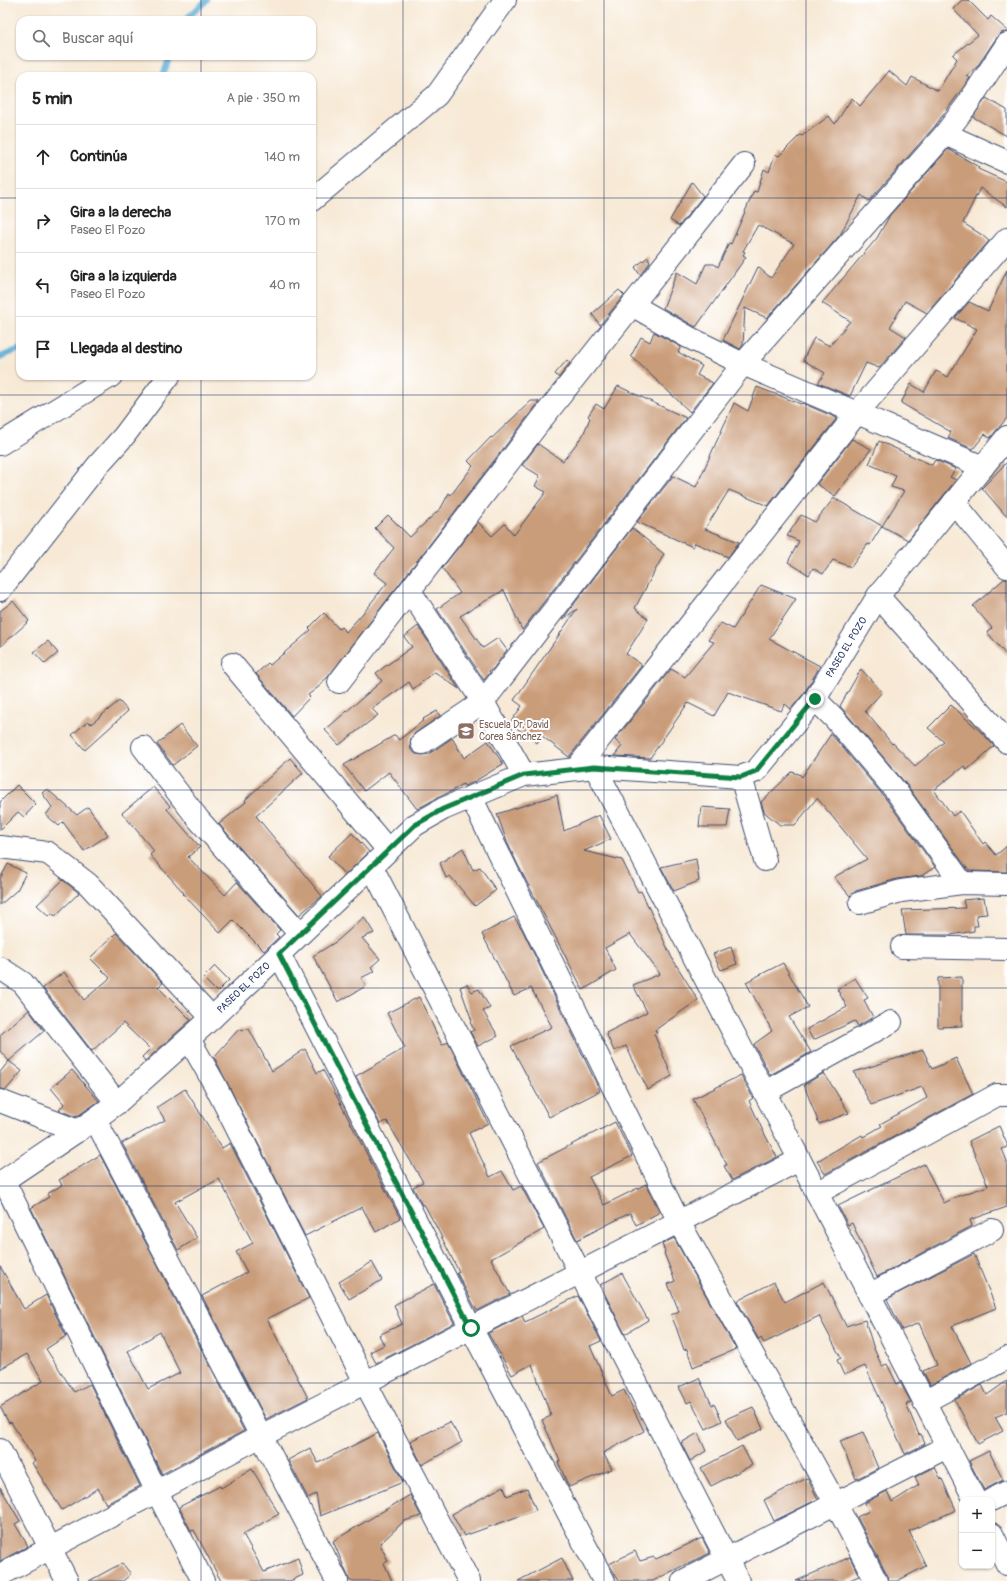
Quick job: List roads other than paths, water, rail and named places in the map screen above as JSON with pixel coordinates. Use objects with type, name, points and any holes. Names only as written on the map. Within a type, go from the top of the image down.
[{"type":"street","points":[[316,197],[437,95],[505,0]]},
{"type":"street","points":[[422,743],[483,702],[743,364],[945,134],[967,105],[1007,44]]},
{"type":"street","points":[[945,134],[1007,162]]},
{"type":"street","points":[[339,682],[545,415],[744,164]]},
{"type":"street","points":[[973,1497],[765,1092],[585,768],[857,413],[1007,239]]},
{"type":"street","points":[[632,305],[688,337],[743,364],[983,467]]},
{"type":"street","points":[[0,444],[104,380]]},
{"type":"street","points":[[0,590],[98,465],[124,436],[166,380]]},
{"type":"street","name":"PASEO EL POZO","points":[[2,1182],[117,1103],[212,1018],[415,825],[443,809],[524,775],[585,768],[741,777],[756,771],[815,699],[878,596],[1007,438]]},
{"type":"street","points":[[954,502],[1007,567]]},
{"type":"street","points":[[410,591],[483,702],[524,775]]},
{"type":"street","points":[[878,596],[1007,742]]},
{"type":"street","points":[[232,664],[388,850]]},
{"type":"street","points":[[815,699],[834,718],[896,791],[962,883]]},
{"type":"street","points":[[143,747],[199,820],[300,934]]},
{"type":"street","points":[[741,777],[765,860]]},
{"type":"street","points":[[471,797],[678,1222],[836,1504],[876,1581]]},
{"type":"street","points":[[0,847],[48,853],[88,884],[212,1018]]},
{"type":"street","points":[[372,867],[738,1581]]},
{"type":"street","points":[[860,903],[901,891],[962,883],[1007,884]]},
{"type":"street","points":[[902,947],[1007,949]]},
{"type":"street","points":[[279,954],[471,1328],[604,1581]]},
{"type":"street","points":[[0,968],[23,983],[117,1103]]},
{"type":"street","points":[[765,1092],[891,1022]]},
{"type":"street","points":[[188,1039],[214,1083],[365,1382],[470,1581]]},
{"type":"street","points":[[817,1193],[997,1095],[1007,1095]]},
{"type":"street","points":[[0,1101],[87,1125],[261,1436],[337,1581]]},
{"type":"street","points":[[0,1576],[261,1436],[799,1160]]},
{"type":"street","points":[[2,1182],[203,1581]]},
{"type":"street","points":[[869,1295],[992,1230]]},
{"type":"street","points":[[924,1402],[1007,1358]]},
{"type":"street","points":[[683,1581],[947,1447]]},
{"type":"street","points":[[0,1450],[67,1581]]},
{"type":"street","points":[[995,1498],[1007,1492]]},
{"type":"street","points":[[995,1540],[1007,1564]]},
{"type":"waterway","points":[[189,16],[207,0]]},
{"type":"waterway","points":[[164,72],[169,60]]},
{"type":"waterway","points":[[0,357],[16,351]]},
{"type":"place","name":"Escuela Dr. David Corea Sánchez","points":[[466,731]]}]
